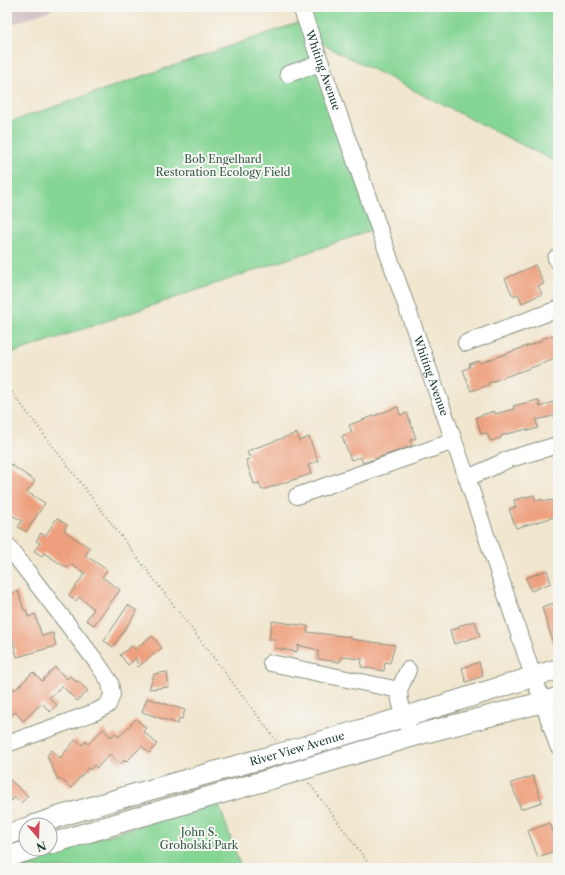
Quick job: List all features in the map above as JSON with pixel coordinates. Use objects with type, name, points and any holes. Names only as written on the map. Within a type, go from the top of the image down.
[{"type":"main road","name":"River View Avenue","points":[[58,818],[128,796],[405,717],[558,669]]},
{"type":"main road","name":"River View Avenue","points":[[58,842],[424,733],[551,700]]},
{"type":"main road","points":[[7,835],[18,831]]},
{"type":"main road","points":[[7,857],[18,854]]},
{"type":"street","name":"Whiting Avenue","points":[[301,7],[467,478],[534,677],[551,700],[558,746]]},
{"type":"street","points":[[288,74],[321,63]]},
{"type":"street","points":[[466,343],[558,309]]},
{"type":"street","points":[[297,496],[454,441]]},
{"type":"street","points":[[467,478],[488,470],[509,458],[558,445]]},
{"type":"street","points":[[7,545],[95,660],[110,682],[112,695],[108,705],[95,712],[7,744]]},
{"type":"street","points":[[271,663],[400,690]]},
{"type":"street","points":[[408,670],[400,690],[400,701],[411,737]]},
{"type":"path","points":[[7,386],[286,752]]},
{"type":"path","points":[[300,770],[372,868]]},
{"type":"shaded area","points":[[7,7],[59,7],[7,26]]},
{"type":"green space","points":[[307,7],[558,7],[558,163],[320,43]]},
{"type":"green space","name":"Bob Engelhard Restoration Ecology Field","points":[[306,20],[379,228],[7,355],[7,123]]},
{"type":"green space","name":"John S. Groholski Park","points":[[218,802],[241,868],[7,868],[7,866],[37,857],[58,857],[58,851]]},
{"type":"building","points":[[535,265],[544,284],[538,286],[542,294],[522,303],[518,294],[513,296],[505,279]]},
{"type":"building","points":[[558,334],[558,358],[488,383],[489,385],[471,391],[463,370],[470,367],[469,364],[479,361],[480,363],[541,341],[541,339]]},
{"type":"building","points":[[538,400],[540,407],[558,400],[558,415],[536,420],[538,428],[507,434],[501,436],[501,438],[490,441],[487,433],[481,434],[476,417],[494,411],[495,414],[514,409],[513,406]]},
{"type":"building","points":[[398,407],[400,415],[407,413],[416,438],[410,440],[412,446],[363,463],[360,457],[351,460],[342,436],[352,432],[349,425]]},
{"type":"building","points":[[297,433],[299,441],[309,437],[318,461],[308,465],[311,474],[262,490],[259,483],[254,484],[246,460],[250,459],[247,451]]},
{"type":"building","points":[[7,462],[35,481],[27,492],[45,503],[26,532],[18,527],[22,521],[7,512]]},
{"type":"building","points":[[534,495],[536,501],[542,499],[543,501],[558,500],[558,516],[516,528],[509,509],[516,507],[514,500]]},
{"type":"building","points":[[57,518],[67,525],[64,531],[90,548],[85,555],[107,570],[102,577],[120,590],[94,625],[86,620],[94,609],[79,597],[76,601],[69,596],[85,573],[70,564],[67,568],[44,553],[42,556],[34,551],[40,543],[36,541],[41,533],[45,536]]},
{"type":"building","points":[[547,570],[551,583],[531,591],[526,578]]},
{"type":"building","points":[[18,591],[24,610],[26,610],[28,617],[35,614],[42,636],[53,633],[56,646],[17,657],[11,633],[7,634],[7,595]]},
{"type":"building","points":[[554,603],[558,614],[558,653],[556,653],[542,607]]},
{"type":"building","points":[[128,605],[137,611],[113,647],[104,641]]},
{"type":"building","points":[[272,621],[308,626],[307,632],[351,637],[350,639],[395,645],[390,663],[385,662],[384,671],[361,667],[362,659],[341,657],[340,662],[318,659],[318,650],[298,645],[297,652],[275,648],[276,639],[269,639]]},
{"type":"building","points":[[475,621],[480,636],[454,644],[450,630]]},
{"type":"building","points":[[152,636],[162,648],[138,667],[136,658],[128,665],[120,655],[132,646],[135,649]]},
{"type":"building","points":[[479,662],[483,676],[466,682],[462,668]]},
{"type":"building","points":[[55,667],[67,679],[70,676],[77,682],[78,681],[88,691],[77,701],[62,686],[49,698],[57,705],[50,712],[42,703],[23,721],[15,712],[7,719],[7,682],[15,690],[33,672],[42,681]]},
{"type":"building","points":[[167,672],[169,687],[149,689],[154,674]]},
{"type":"building","points":[[147,698],[185,710],[182,719],[179,718],[178,724],[142,712]]},
{"type":"building","points":[[136,719],[146,728],[143,731],[157,744],[149,753],[142,746],[126,762],[124,760],[120,765],[110,754],[97,768],[94,765],[90,770],[88,768],[71,788],[60,778],[58,780],[47,756],[51,750],[60,758],[76,739],[82,745],[85,741],[88,744],[103,729],[111,737],[115,733],[119,737]]},
{"type":"building","points":[[533,776],[542,802],[521,809],[511,783]]},
{"type":"building","points":[[7,777],[28,796],[21,803],[15,797],[11,801],[7,797]]},
{"type":"building","points":[[550,823],[558,850],[538,857],[528,831]]}]
